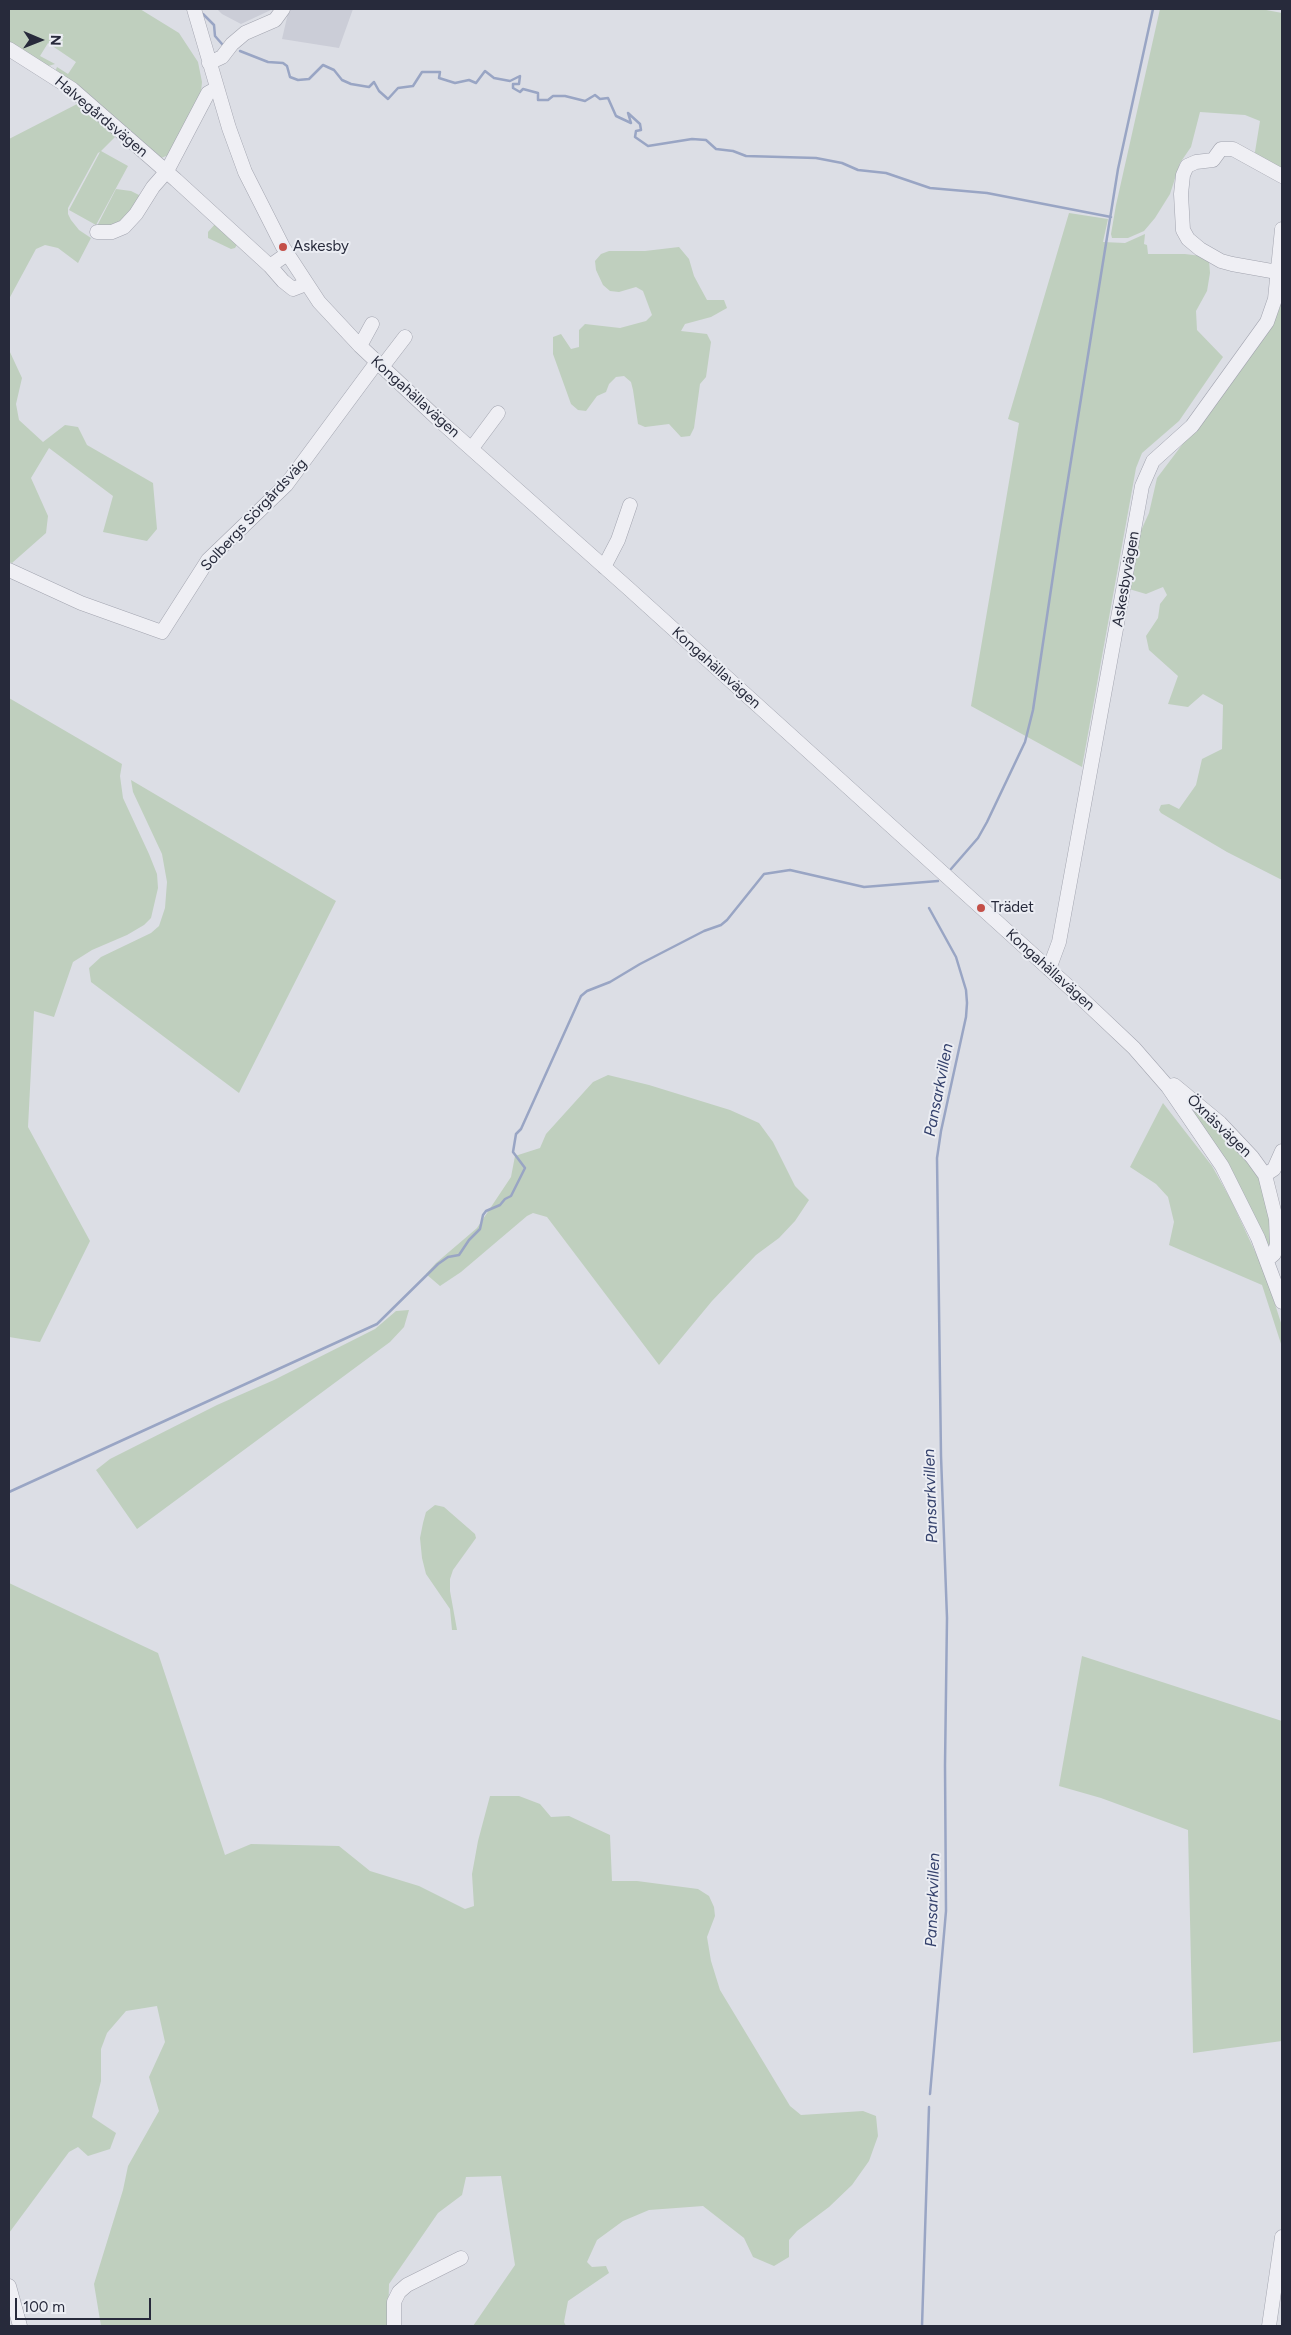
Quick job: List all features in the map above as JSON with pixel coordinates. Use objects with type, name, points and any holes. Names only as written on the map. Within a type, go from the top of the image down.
[{"type":"street","name":"Kongahällavägen","points":[[194,9],[209,63],[245,172],[287,254],[330,316],[440,421],[1123,1037],[1168,1087],[1222,1166],[1245,1209],[1267,1260],[1282,1302]]},
{"type":"street","points":[[209,63],[222,57],[238,37],[275,20],[283,9]]},
{"type":"street","name":"Halvegårdsvägen","points":[[9,49],[72,89],[167,171],[270,266],[282,282],[293,289],[306,284]]},
{"type":"street","points":[[97,232],[112,232],[124,227],[136,214],[152,187],[167,171],[208,93],[217,88]]},
{"type":"street","points":[[1280,271],[1221,261],[1188,239],[1181,218],[1181,194],[1183,175],[1187,166],[1196,162],[1213,160],[1221,149],[1234,149],[1282,176]]},
{"type":"street","name":"Askesbyvägen","points":[[1049,969],[1059,942],[1142,486],[1153,461],[1192,426],[1267,322],[1274,306],[1280,271],[1282,229]]},
{"type":"street","points":[[270,266],[287,254]]},
{"type":"street","points":[[360,346],[372,324]]},
{"type":"street","points":[[380,364],[404,337]]},
{"type":"street","name":"Solbergs Sörgårdsväg","points":[[9,570],[81,603],[162,632],[208,560],[286,485],[380,364]]},
{"type":"street","points":[[472,448],[498,413]]},
{"type":"street","points":[[604,567],[618,540],[630,506]]},
{"type":"street","name":"Öxnäsvägen","points":[[1168,1087],[1174,1084],[1220,1123],[1252,1157],[1265,1175],[1276,1220],[1277,1244],[1274,1254],[1267,1260]]},
{"type":"street","points":[[1265,1175],[1274,1168],[1282,1151]]},
{"type":"street","points":[[1269,2326],[1282,2237]]},
{"type":"street","points":[[394,2326],[394,2302],[399,2292],[407,2285],[461,2258]]},
{"type":"street","points":[[9,2286],[20,2326]]},
{"type":"shaded area","points":[[217,9],[273,9],[241,24],[222,14]]},
{"type":"shaded area","points":[[289,9],[353,9],[339,48],[282,39]]},
{"type":"green space","points":[[9,9],[140,9],[179,33],[198,62],[202,82],[201,92],[169,155],[161,158],[55,72],[57,67],[68,74],[76,62],[48,43],[40,56],[55,64],[45,67],[9,45]]},
{"type":"green space","points":[[1160,9],[1261,9],[1282,13],[1282,175],[1254,158],[1260,121],[1245,115],[1200,112],[1191,147],[1180,163],[1170,194],[1155,218],[1144,231],[1128,238],[1112,238],[1116,205]]},
{"type":"green space","points":[[79,103],[116,136],[101,151],[128,166],[96,225],[69,210],[100,152],[98,153],[68,208],[71,220],[79,230],[91,238],[78,263],[58,248],[45,245],[36,249],[9,299],[9,139]]},
{"type":"green space","points":[[116,189],[131,191],[143,197],[119,226],[97,226]]},
{"type":"green space","points":[[1069,213],[1108,219],[1103,242],[1125,243],[1145,234],[1144,244],[1147,245],[1148,254],[1185,254],[1201,256],[1209,260],[1210,273],[1207,291],[1196,311],[1197,330],[1223,357],[1179,421],[1142,453],[1136,468],[1082,767],[971,706],[1019,423],[1008,419]]},
{"type":"green space","points":[[216,223],[238,243],[235,248],[231,249],[208,238],[208,232]]},
{"type":"green space","points":[[679,247],[689,259],[694,276],[707,300],[724,300],[727,308],[711,317],[685,324],[681,331],[707,334],[711,342],[706,377],[700,384],[694,428],[690,436],[681,437],[669,424],[645,427],[638,424],[631,382],[624,376],[616,377],[609,384],[606,392],[597,396],[586,411],[578,410],[571,404],[553,354],[553,337],[561,334],[571,349],[579,347],[579,330],[585,324],[620,328],[646,321],[652,315],[643,291],[636,287],[619,292],[610,291],[603,285],[596,270],[595,261],[601,254],[609,251],[645,251]]},
{"type":"green space","points":[[1282,296],[1282,880],[1227,852],[1161,813],[1159,810],[1161,805],[1169,804],[1179,809],[1196,785],[1202,759],[1222,749],[1223,705],[1203,694],[1188,707],[1168,704],[1178,676],[1149,650],[1146,636],[1158,618],[1160,604],[1167,595],[1163,587],[1146,594],[1129,589],[1139,535],[1149,513],[1157,478],[1268,331],[1279,310]]},
{"type":"green space","points":[[9,350],[22,378],[16,404],[19,420],[43,442],[65,425],[78,427],[87,445],[153,483],[157,529],[147,541],[103,532],[113,496],[49,448],[31,478],[48,516],[46,533],[12,563],[9,562]]},
{"type":"green space","points":[[9,698],[122,764],[120,776],[123,798],[157,874],[158,888],[151,918],[144,925],[127,935],[92,950],[73,962],[54,1017],[34,1011],[28,1127],[90,1241],[40,1342],[9,1337]]},
{"type":"green space","points":[[131,780],[336,901],[239,1093],[91,982],[89,968],[101,957],[151,933],[159,926],[165,908],[167,882],[162,854],[133,792]]},
{"type":"green space","points":[[608,1075],[649,1085],[730,1110],[759,1123],[773,1142],[795,1186],[809,1200],[795,1221],[779,1238],[756,1255],[712,1301],[659,1365],[547,1217],[533,1213],[527,1216],[461,1272],[440,1286],[426,1274],[477,1228],[511,1177],[515,1156],[540,1148],[546,1134],[593,1082]]},
{"type":"green space","points":[[1185,1102],[1207,1115],[1255,1168],[1265,1188],[1275,1239],[1269,1248],[1234,1175]]},
{"type":"green space","points":[[1163,1103],[1212,1166],[1231,1200],[1265,1273],[1282,1326],[1282,1347],[1262,1285],[1169,1245],[1174,1222],[1168,1197],[1156,1184],[1130,1167]]},
{"type":"green space","points":[[409,1310],[404,1327],[390,1342],[137,1529],[96,1470],[110,1459],[375,1329],[396,1311]]},
{"type":"green space","points":[[435,1505],[444,1507],[475,1534],[476,1538],[453,1570],[450,1579],[450,1591],[457,1630],[452,1630],[450,1609],[426,1574],[422,1558],[420,1538],[423,1523],[426,1512]]},
{"type":"green space","points":[[9,1583],[158,1653],[225,1855],[251,1844],[339,1846],[370,1871],[419,1886],[465,1909],[474,1906],[472,1874],[478,1841],[490,1796],[519,1796],[540,1804],[551,1817],[569,1816],[610,1835],[612,1881],[637,1881],[698,1889],[709,1896],[714,1907],[715,1916],[707,1937],[711,1961],[720,1990],[790,2106],[801,2115],[863,2111],[876,2116],[878,2136],[869,2161],[852,2185],[829,2207],[797,2231],[789,2240],[789,2257],[774,2266],[753,2257],[744,2238],[703,2206],[649,2210],[623,2221],[597,2240],[587,2262],[592,2267],[606,2266],[609,2273],[568,2301],[564,2322],[566,2326],[473,2326],[515,2265],[501,2176],[466,2177],[462,2195],[438,2213],[389,2284],[388,2326],[101,2326],[94,2284],[123,2190],[128,2166],[159,2111],[149,2077],[165,2042],[157,2006],[126,2011],[107,2033],[101,2049],[101,2081],[92,2117],[116,2133],[110,2149],[88,2156],[78,2147],[69,2152],[9,2233]]},
{"type":"green space","points":[[1082,1656],[1282,1721],[1282,2041],[1193,2053],[1188,1830],[1101,1798],[1059,1786]]},
{"type":"waterway","points":[[951,869],[978,838],[987,822],[1025,742],[1033,710],[1118,169],[1153,9]]},
{"type":"waterway","points":[[203,14],[214,25],[215,36],[222,44]]},
{"type":"waterway","points":[[240,51],[268,62],[283,63],[287,66],[290,77],[298,80],[309,79],[323,65],[334,70],[342,80],[351,84],[369,87],[374,82],[379,91],[388,99],[398,88],[413,86],[422,72],[440,72],[439,78],[455,83],[469,80],[476,83],[485,71],[494,78],[510,81],[520,76],[519,84],[513,84],[513,88],[520,92],[523,89],[538,93],[538,100],[548,100],[553,96],[565,96],[585,101],[595,95],[600,99],[608,98],[616,116],[631,123],[628,113],[640,124],[641,130],[636,131],[635,137],[648,146],[692,139],[706,140],[716,149],[733,151],[746,156],[816,158],[842,163],[858,170],[886,173],[930,188],[987,193],[1111,217]]},
{"type":"waterway","points":[[9,1492],[377,1324],[438,1264],[448,1257],[459,1255],[469,1240],[480,1229],[483,1215],[486,1211],[500,1205],[511,1196],[525,1168],[513,1152],[516,1134],[521,1129],[581,996],[587,991],[610,982],[640,964],[704,931],[721,925],[764,874],[790,870],[864,887],[938,881]]},
{"type":"waterway","name":"Pansarkvillen","points":[[929,908],[956,957],[966,990],[967,1003],[966,1017],[941,1131],[937,1158],[941,1456],[947,1618],[946,1911],[930,2094]]},
{"type":"waterway","name":"Pansarkvillen","points":[[922,2326],[929,2107]]},
{"type":"place","name":"Askesby","points":[[283,247]]},
{"type":"place","name":"Trädet","points":[[981,908]]}]
